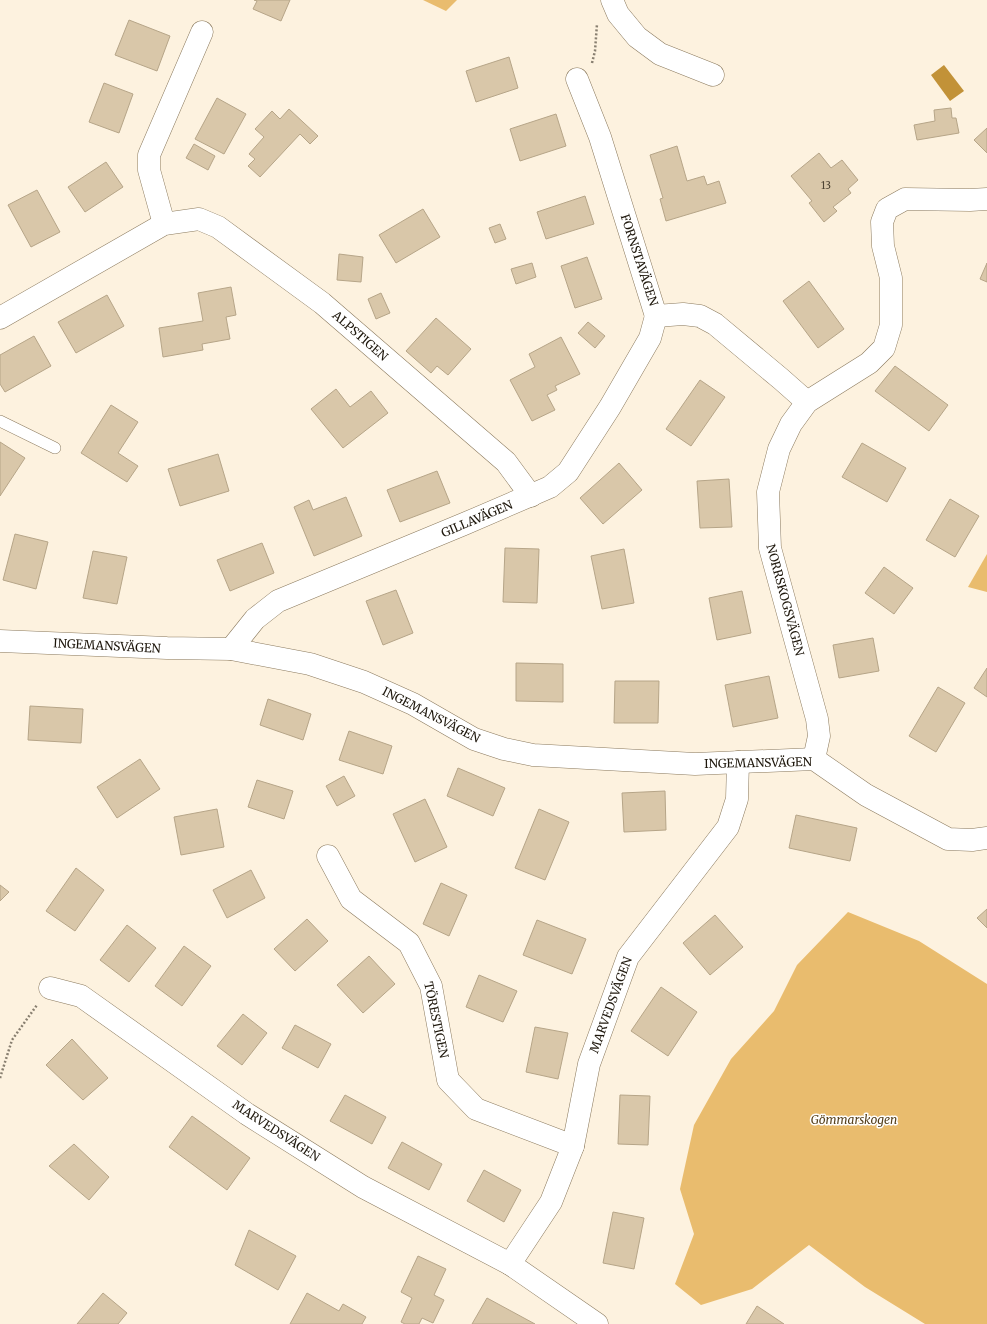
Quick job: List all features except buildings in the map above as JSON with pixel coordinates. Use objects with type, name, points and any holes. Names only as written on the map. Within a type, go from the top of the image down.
[{"type":"street","points":[[612,0],[618,14],[637,37],[660,54],[713,75]]},
{"type":"street","points":[[164,224],[149,170],[149,155],[202,32]]},
{"type":"street","name":"FORNSTAVÄGEN","points":[[577,79],[600,137],[656,316],[683,314],[700,316],[715,324],[807,402]]},
{"type":"street","name":"NORRSKOGSVÄGEN","points":[[814,759],[819,736],[817,719],[770,548],[768,492],[779,449],[791,424],[807,402],[869,363],[884,348],[891,325],[891,278],[883,246],[882,222],[887,209],[905,199],[987,199]]},
{"type":"street","name":"ALPSTIGEN","points":[[0,318],[164,224],[199,219],[218,227],[322,303],[506,462],[531,496]]},
{"type":"street","name":"GILLAVÄGEN","points":[[231,649],[255,619],[278,601],[550,487],[568,472],[610,407],[650,338],[656,316]]},
{"type":"street","name":"INGEMANSVÄGEN","points":[[0,641],[167,648],[231,649],[310,664],[364,682],[413,704],[474,739],[504,749],[533,755],[695,764],[814,759],[866,796],[948,839],[972,840],[987,838]]},
{"type":"street","name":"MARVEDSVÄGEN","points":[[510,1264],[551,1202],[573,1146],[590,1064],[628,957],[728,827],[737,799],[738,762]]},
{"type":"street","name":"TÖRESTIGEN","points":[[328,856],[351,899],[409,943],[431,986],[448,1080],[476,1109],[573,1146]]},
{"type":"street","name":"MARVEDSVÄGEN","points":[[50,988],[81,996],[247,1114],[363,1187],[510,1264],[597,1324]]},
{"type":"lane","points":[[0,421],[55,448]]},
{"type":"path","points":[[595,51],[597,31]]},
{"type":"path","points":[[0,1078],[12,1040],[50,988]]},
{"type":"green space","points":[[423,0],[457,0],[446,11]]},
{"type":"green space","points":[[987,554],[987,592],[968,587]]},
{"type":"green space","name":"Gömmarskogen","points":[[848,912],[919,941],[987,984],[987,1324],[925,1324],[865,1287],[809,1245],[752,1289],[701,1305],[675,1284],[694,1234],[680,1189],[694,1125],[731,1059],[774,1011],[797,965]]},
{"type":"shaded area","points":[[944,65],[964,91],[950,101],[931,75]]}]
